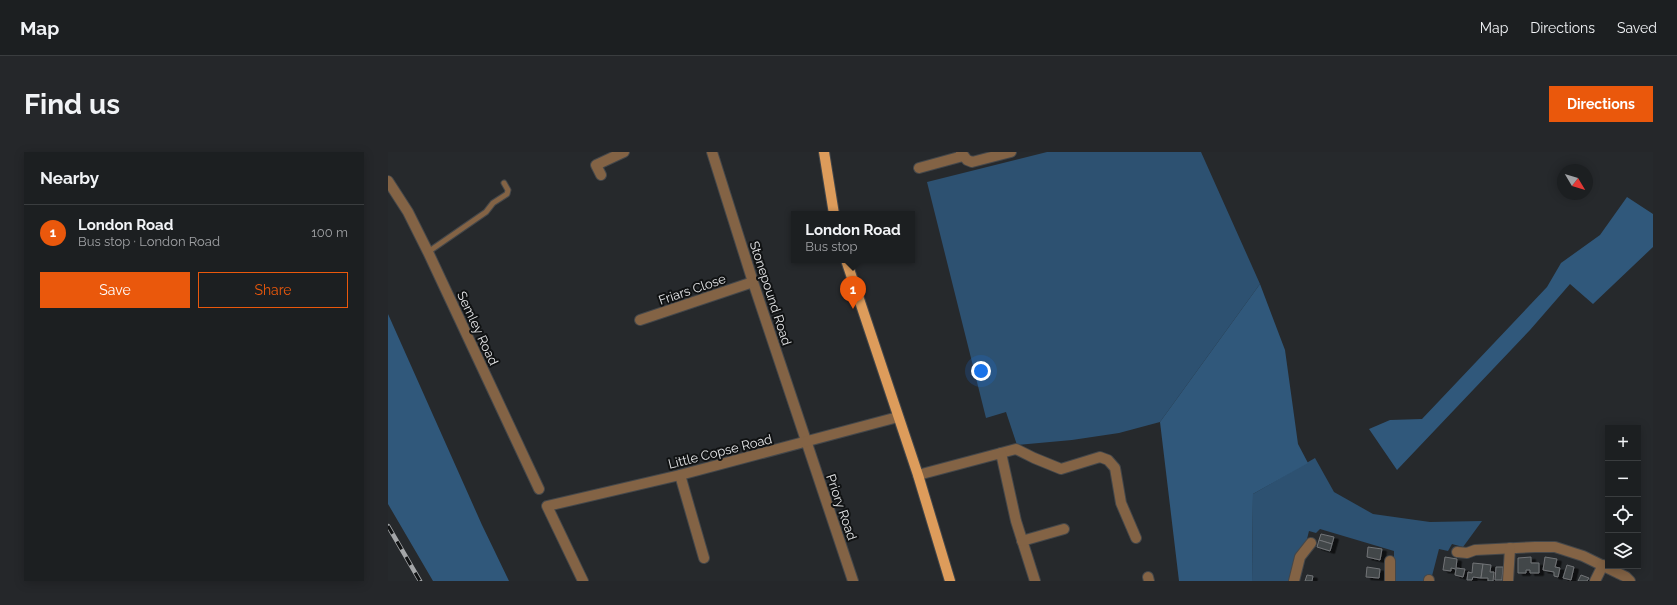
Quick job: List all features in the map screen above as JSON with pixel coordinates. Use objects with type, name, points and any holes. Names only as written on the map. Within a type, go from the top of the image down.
[{"type":"main road","points":[[824,152],[834,211]]},
{"type":"main road","points":[[847,263],[918,475],[950,581]]},
{"type":"street","points":[[601,175],[596,165],[624,152]]},
{"type":"street","name":"Stonepound Road","points":[[712,152],[806,442]]},
{"type":"street","points":[[919,168],[962,154],[972,162],[1011,152]]},
{"type":"street","name":"Semley Road","points":[[388,182],[408,212],[428,252],[539,489]]},
{"type":"street","name":"Friars Close","points":[[640,320],[753,282]]},
{"type":"street","name":"Little Copse Road","points":[[583,581],[547,506],[680,475],[898,417]]},
{"type":"street","name":"Priory Road","points":[[806,442],[853,581]]},
{"type":"street","points":[[918,475],[1016,449],[1061,469],[1100,457],[1108,460],[1115,468],[1121,503],[1136,538]]},
{"type":"street","points":[[1002,453],[1016,521],[1035,581]]},
{"type":"street","points":[[680,475],[704,558]]},
{"type":"street","points":[[1022,541],[1064,529]]},
{"type":"street","points":[[1294,581],[1300,557],[1311,543]]},
{"type":"street","points":[[1457,552],[1467,553],[1475,550],[1555,547],[1583,556],[1603,565],[1626,577],[1630,581]]},
{"type":"street","points":[[1508,581],[1510,548]]},
{"type":"street","points":[[1390,561],[1390,581]]},
{"type":"street","points":[[1595,581],[1603,565]]},
{"type":"lane","points":[[428,252],[486,212],[493,203],[507,194],[508,190],[504,183]]},
{"type":"shaded area","points":[[1047,152],[1201,152],[1260,284],[1160,422],[1119,433],[1072,440],[1017,445],[1006,412],[986,418],[927,182]]},
{"type":"shaded area","points":[[1627,197],[1653,214],[1653,247],[1593,304],[1570,284],[1530,330],[1397,470],[1369,429],[1390,420],[1422,419],[1547,287],[1561,263],[1600,235]]},
{"type":"shaded area","points":[[1260,284],[1285,350],[1298,444],[1308,463],[1253,494],[1252,581],[1179,581],[1160,422]]},
{"type":"shaded area","points":[[388,314],[482,525],[509,581],[433,581],[388,504]]},
{"type":"shaded area","points":[[1315,458],[1334,492],[1373,514],[1430,522],[1482,521],[1463,547],[1452,544],[1448,551],[1439,549],[1432,576],[1426,576],[1425,581],[1394,581],[1394,551],[1320,529],[1316,533],[1309,531],[1306,543],[1295,555],[1289,581],[1252,581],[1253,494]]},
{"type":"building","points":[[1321,534],[1334,537],[1332,544],[1319,540]]},
{"type":"building","points":[[1319,540],[1332,544],[1330,551],[1317,547]]},
{"type":"building","points":[[1368,547],[1382,549],[1380,560],[1367,557]]},
{"type":"building","points":[[1445,557],[1457,559],[1456,568],[1465,569],[1463,577],[1455,575],[1456,569],[1451,568],[1451,571],[1443,570]]},
{"type":"building","points":[[1531,557],[1531,563],[1539,563],[1539,573],[1530,573],[1530,570],[1526,570],[1526,573],[1518,573],[1518,558]]},
{"type":"building","points":[[1545,557],[1557,559],[1555,567],[1560,568],[1558,577],[1554,576],[1554,572],[1543,570]]},
{"type":"building","points":[[1473,563],[1483,564],[1481,578],[1473,577],[1472,580],[1467,580],[1468,572],[1472,573]]},
{"type":"building","points":[[1483,564],[1491,565],[1490,572],[1494,572],[1493,581],[1488,581],[1488,578],[1481,578]]},
{"type":"building","points":[[1567,565],[1574,567],[1571,580],[1563,578]]},
{"type":"building","points":[[1367,567],[1380,569],[1379,578],[1366,577]]},
{"type":"building","points":[[1496,567],[1503,567],[1502,580],[1495,580]]},
{"type":"building","points":[[1307,575],[1313,576],[1312,581],[1305,581]]},
{"type":"building","points":[[1581,575],[1589,578],[1587,581],[1578,581]]},
{"type":"railway","points":[[388,526],[420,581]]},
{"type":"place","name":"London Road","points":[[853,309]]}]
